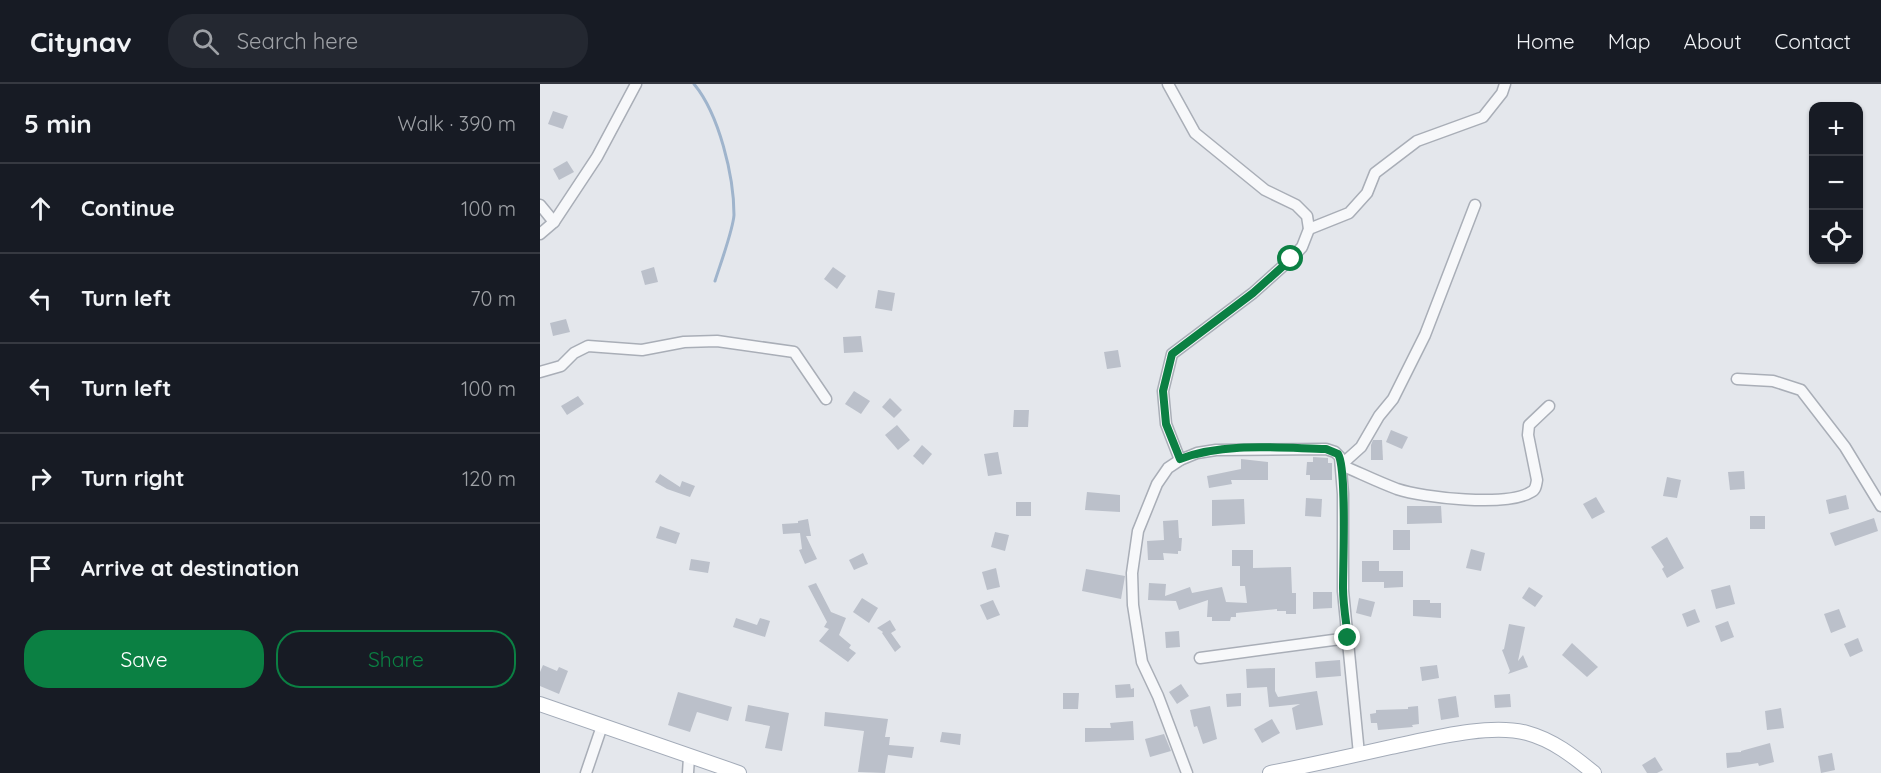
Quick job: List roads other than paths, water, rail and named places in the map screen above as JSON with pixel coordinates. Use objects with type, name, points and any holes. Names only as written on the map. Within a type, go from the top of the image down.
[{"type":"main road","points":[[540,704],[739,773]]},
{"type":"main road","points":[[1270,773],[1455,734],[1498,731],[1525,733],[1546,740],[1594,773]]},
{"type":"street","points":[[540,234],[554,222],[597,157],[636,84]]},
{"type":"street","points":[[1168,84],[1195,133],[1265,190],[1296,205],[1307,216],[1309,229],[1302,247],[1283,266],[1253,293],[1172,354],[1163,391],[1166,424],[1180,459]]},
{"type":"street","points":[[1309,229],[1349,213],[1367,193],[1375,172],[1417,141],[1483,117],[1502,93],[1505,84]]},
{"type":"street","points":[[540,205],[554,222]]},
{"type":"street","points":[[1341,465],[1361,447],[1379,416],[1393,399],[1425,335],[1476,205]]},
{"type":"street","points":[[540,372],[561,366],[574,353],[588,346],[642,350],[684,342],[717,341],[794,352],[826,399]]},
{"type":"street","points":[[1737,379],[1773,381],[1801,390],[1845,447],[1881,506]]},
{"type":"street","points":[[1341,465],[1399,489],[1443,497],[1484,501],[1531,492],[1536,487],[1537,480],[1528,435],[1529,425],[1549,406]]},
{"type":"street","points":[[1187,773],[1158,696],[1142,662],[1133,605],[1132,573],[1138,531],[1157,484],[1168,468],[1180,459],[1216,450],[1326,449],[1338,454],[1341,465],[1343,591],[1359,754]]},
{"type":"street","points":[[1200,658],[1348,638]]},
{"type":"street","points":[[586,773],[602,726]]},
{"type":"street","points":[[688,773],[689,757]]},
{"type":"waterway","points":[[694,84],[718,128],[728,164],[733,199],[733,221],[715,281]]}]
